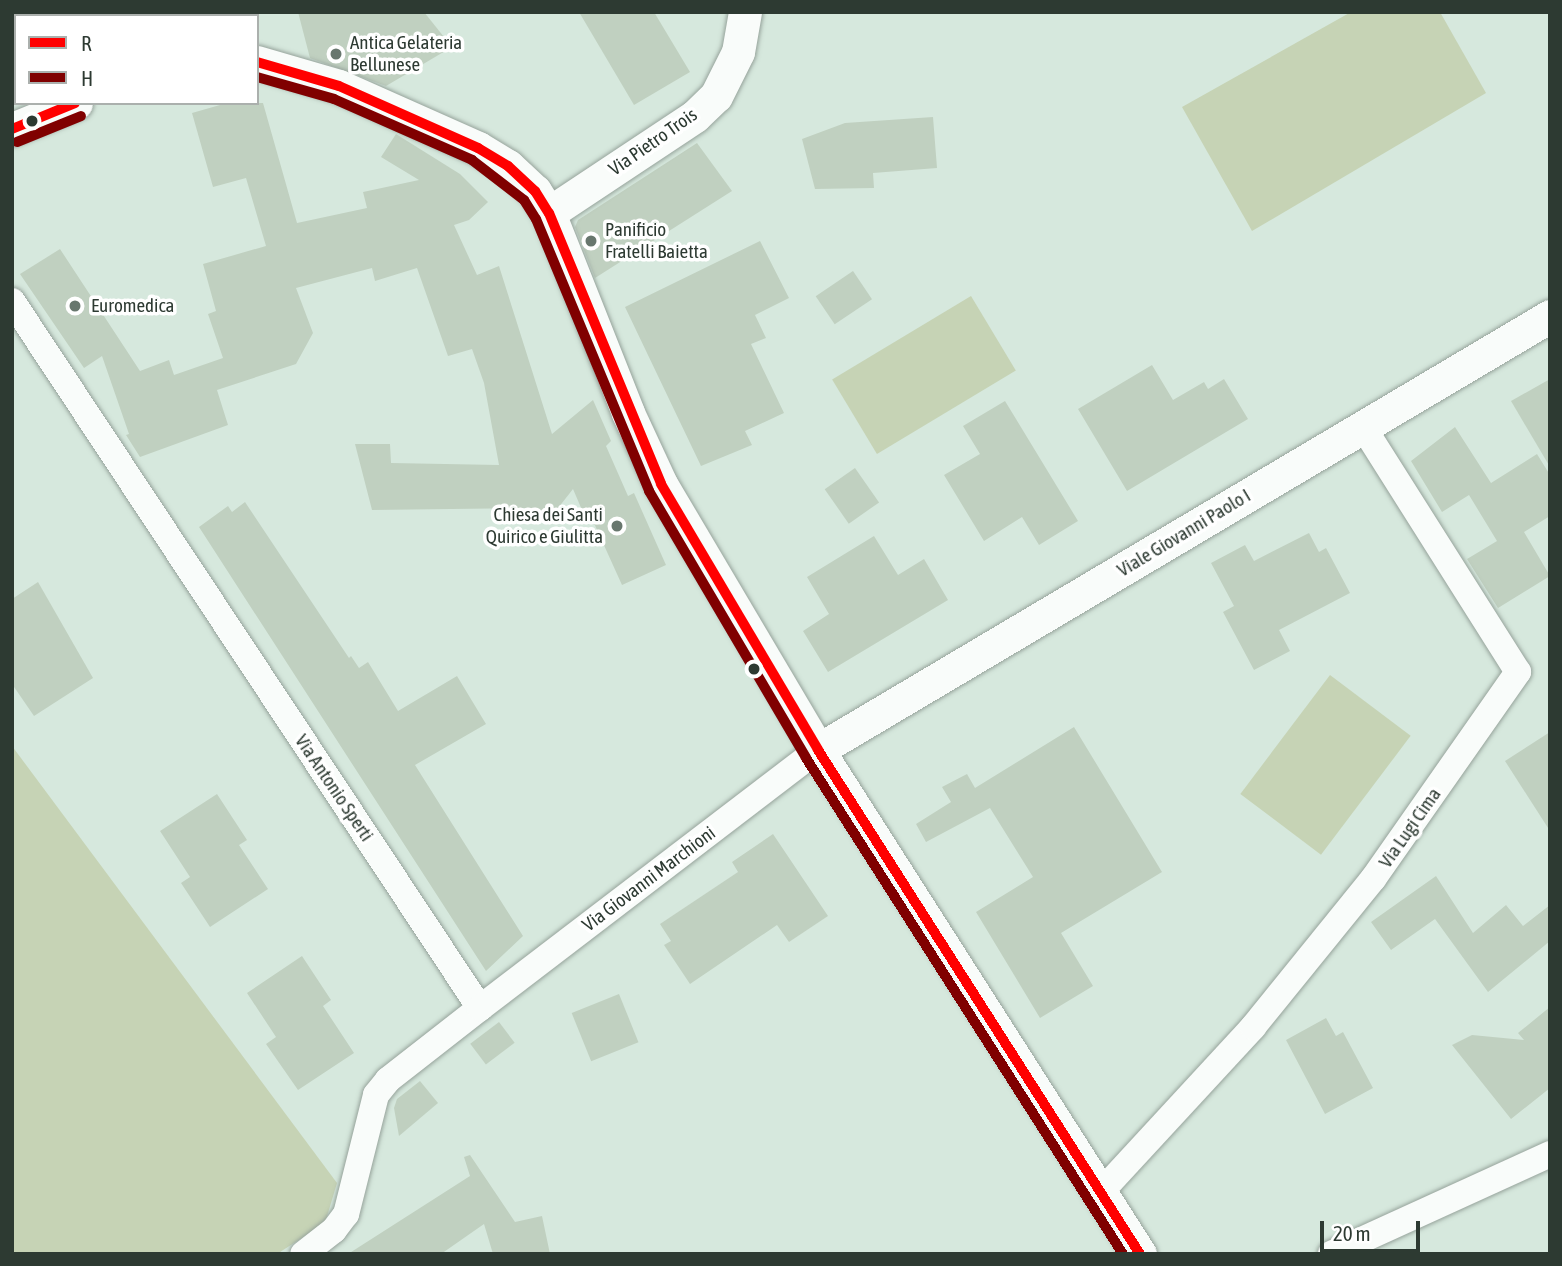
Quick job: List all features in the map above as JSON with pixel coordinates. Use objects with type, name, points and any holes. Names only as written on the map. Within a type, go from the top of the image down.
[{"type":"street","name":"Via Pietro Trois","points":[[549,212],[695,116],[716,96],[738,52],[746,12]]},
{"type":"street","points":[[259,63],[339,86],[478,148],[521,176],[549,212],[661,484],[818,750],[1140,1254]]},
{"type":"street","points":[[12,129],[71,105]]},
{"type":"street","name":"Via Antonio Sperti","points":[[12,301],[480,1008]]},
{"type":"street","name":"Viale Giovanni Paolo I","points":[[818,750],[1550,317]]},
{"type":"street","name":"Via Lugi Cima","points":[[1100,1193],[1253,1027],[1410,828],[1518,672],[1363,427]]},
{"type":"street","name":"Via Giovanni Marchioni","points":[[480,1008],[818,750]]},
{"type":"street","points":[[303,1254],[334,1230],[346,1214],[376,1095],[388,1080],[480,1008]]},
{"type":"street","points":[[1331,1254],[1550,1154]]},
{"type":"green space","points":[[1351,12],[1440,12],[1486,93],[1252,231],[1182,107]]},
{"type":"green space","points":[[971,296],[1016,371],[877,454],[832,379]]},
{"type":"green space","points":[[1330,675],[1411,736],[1321,855],[1240,794]]},
{"type":"green space","points":[[12,746],[337,1183],[325,1223],[277,1254],[12,1254]]},
{"type":"building","points":[[298,12],[424,12],[452,47],[386,86],[310,58]]},
{"type":"building","points":[[579,12],[654,12],[690,72],[634,105]]},
{"type":"building","points":[[263,103],[297,223],[367,208],[363,192],[419,180],[381,157],[396,134],[460,174],[488,202],[469,220],[454,225],[477,275],[499,266],[552,434],[593,400],[611,441],[606,446],[628,496],[634,493],[666,565],[622,585],[593,521],[588,524],[573,489],[551,517],[530,508],[372,510],[355,444],[390,444],[391,463],[499,465],[484,383],[472,349],[448,356],[417,268],[375,281],[372,268],[296,288],[313,333],[296,364],[217,390],[228,425],[140,457],[126,435],[129,434],[102,356],[84,368],[20,274],[60,249],[140,371],[169,360],[174,375],[223,358],[208,314],[216,311],[203,264],[266,246],[246,178],[213,187],[192,113],[220,105]]},
{"type":"building","points":[[933,117],[937,168],[873,173],[874,188],[815,189],[802,139],[845,123]]},
{"type":"building","points":[[697,143],[732,191],[595,278],[575,227],[578,220]]},
{"type":"building","points":[[760,241],[789,298],[755,315],[766,338],[751,344],[784,413],[745,431],[752,445],[701,466],[625,307]]},
{"type":"building","points":[[853,271],[872,299],[835,324],[816,296]]},
{"type":"building","points":[[1152,365],[1173,400],[1204,382],[1208,389],[1224,379],[1248,419],[1127,491],[1078,409]]},
{"type":"building","points":[[1550,379],[1550,467],[1511,401]]},
{"type":"building","points":[[1005,401],[1078,521],[1039,545],[1022,517],[984,541],[944,475],[980,454],[963,426]]},
{"type":"building","points":[[1455,427],[1491,483],[1537,454],[1550,475],[1550,516],[1524,532],[1550,576],[1498,608],[1467,559],[1497,541],[1469,495],[1442,512],[1411,461]]},
{"type":"building","points":[[855,468],[879,502],[849,524],[825,489]]},
{"type":"building","points":[[245,502],[349,658],[351,656],[359,668],[368,662],[398,711],[457,676],[486,724],[415,765],[523,936],[486,971],[199,527],[228,506],[232,512]]},
{"type":"building","points":[[1309,533],[1319,552],[1326,548],[1350,593],[1279,630],[1290,651],[1254,670],[1223,612],[1234,606],[1211,563],[1245,545],[1254,561]]},
{"type":"building","points":[[874,536],[898,575],[924,559],[948,600],[828,672],[803,631],[829,614],[807,577]]},
{"type":"building","points":[[38,582],[93,678],[34,716],[12,684],[12,599]]},
{"type":"building","points":[[1074,727],[1162,872],[1061,933],[1093,986],[1040,1018],[976,912],[1033,877],[990,808],[926,842],[916,824],[951,802],[942,787],[967,774],[975,788]]},
{"type":"building","points":[[1550,732],[1550,831],[1505,761]]},
{"type":"building","points":[[217,794],[247,840],[239,845],[268,889],[210,927],[181,883],[190,877],[160,831]]},
{"type":"building","points":[[773,834],[828,916],[789,942],[777,925],[690,984],[664,945],[671,941],[660,924],[738,872],[732,862]]},
{"type":"building","points":[[1436,876],[1473,933],[1506,905],[1523,926],[1550,905],[1550,941],[1488,992],[1435,919],[1391,950],[1371,922]]},
{"type":"building","points":[[302,956],[331,1000],[323,1006],[354,1053],[298,1090],[266,1044],[276,1037],[247,993]]},
{"type":"building","points":[[619,994],[638,1042],[591,1061],[572,1013]]},
{"type":"building","points":[[1550,1007],[1550,1088],[1511,1119],[1452,1045],[1472,1035],[1524,1040],[1518,1033]]},
{"type":"building","points":[[1326,1018],[1336,1036],[1343,1032],[1373,1088],[1325,1114],[1286,1040]]},
{"type":"building","points":[[499,1022],[515,1043],[486,1064],[470,1044]]},
{"type":"building","points":[[420,1081],[438,1103],[399,1136],[394,1108],[397,1099]]},
{"type":"building","points":[[470,1155],[515,1222],[542,1216],[550,1254],[493,1254],[484,1224],[441,1254],[348,1254],[470,1176],[464,1157]]},
{"type":"transit line","name":"R","points":[[259,63],[339,86],[478,148],[508,166],[535,191],[549,213],[661,484],[818,750],[1140,1254]]},
{"type":"transit line","name":"H","points":[[259,78],[334,99],[472,160],[524,200],[536,219],[649,491],[806,758],[1123,1254]]},
{"type":"transit line","name":"R","points":[[12,129],[70,105]]},
{"type":"transit line","name":"H","points":[[17,142],[81,116]]},
{"type":"place","name":"Antica Gelateria Bellunese","points":[[336,54]]},
{"type":"place","name":"Panificio Fratelli Baietta","points":[[591,241]]},
{"type":"place","name":"Euromedica","points":[[75,306]]},
{"type":"place","name":"Chiesa dei Santi Quirico e Giulitta","points":[[617,526]]}]
